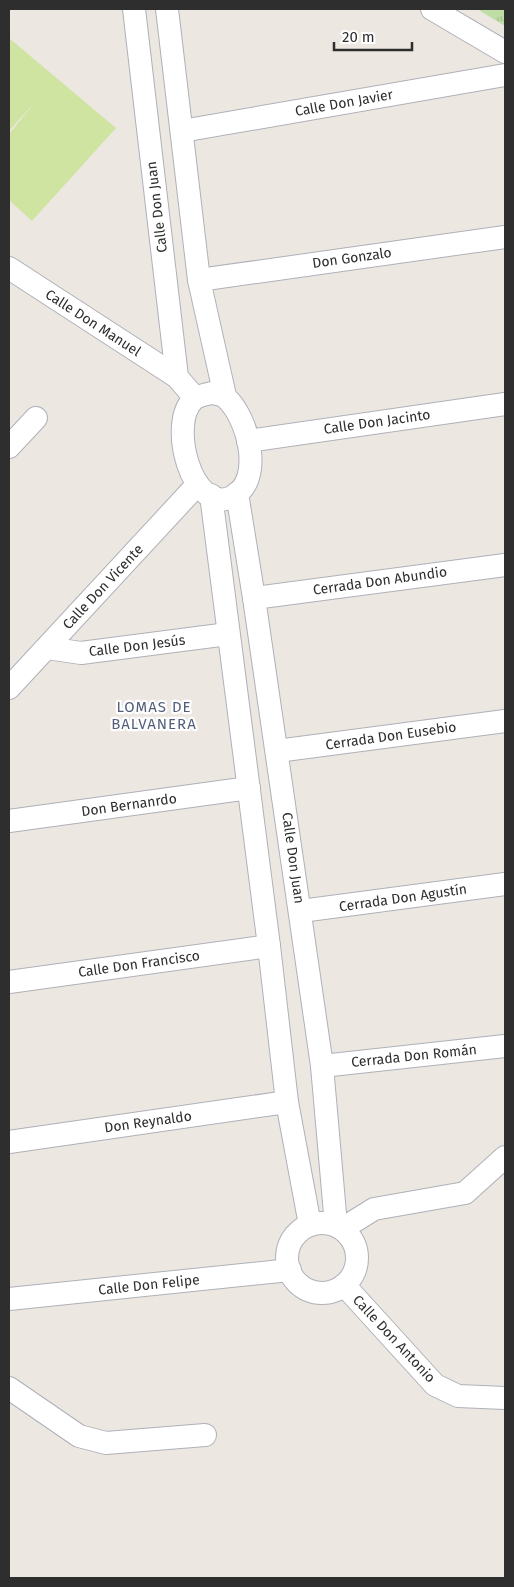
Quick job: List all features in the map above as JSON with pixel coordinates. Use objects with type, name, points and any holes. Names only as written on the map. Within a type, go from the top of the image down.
[{"type":"street","name":"Calle Don Juan","points":[[134,9],[177,377]]},
{"type":"street","points":[[167,9],[199,280],[225,396],[235,407],[244,422],[251,462],[247,481],[237,493],[232,497],[218,498],[204,490],[190,472],[182,443],[186,410],[195,398],[212,392],[225,396]]},
{"type":"street","points":[[432,9],[505,52]]},
{"type":"street","name":"Calle Don Javier","points":[[182,131],[505,75]]},
{"type":"street","name":"Don Gonzalo","points":[[199,280],[505,237]]},
{"type":"street","name":"Calle Don Manuel","points":[[9,268],[177,377]]},
{"type":"street","points":[[177,377],[195,398]]},
{"type":"street","name":"Calle Don Jacinto","points":[[248,441],[505,404]]},
{"type":"street","points":[[9,447],[36,418]]},
{"type":"street","points":[[204,490],[228,634],[249,788],[287,1102],[310,1225]]},
{"type":"street","name":"Calle Don Vicente","points":[[9,688],[204,490]]},
{"type":"street","name":"Calle Don Juan","points":[[237,493],[301,911],[322,1066],[339,1227]]},
{"type":"street","name":"Cerrada Don Abundio","points":[[254,598],[505,564]]},
{"type":"street","name":"Calle Don Jesús","points":[[47,648],[81,653],[228,634]]},
{"type":"street","name":"Cerrada Don Eusebio","points":[[277,752],[505,721]]},
{"type":"street","name":"Don Bernanrdo","points":[[9,821],[249,788]]},
{"type":"street","name":"Cerrada Don Agustín","points":[[301,911],[505,884]]},
{"type":"street","name":"Calle Don Francisco","points":[[9,982],[269,946]]},
{"type":"street","name":"Cerrada Don Román","points":[[322,1066],[505,1046]]},
{"type":"street","name":"Don Reynaldo","points":[[9,1142],[287,1102]]},
{"type":"street","points":[[339,1227],[374,1209],[465,1193],[505,1157]]},
{"type":"street","points":[[323,1223],[339,1227],[356,1246],[356,1268],[344,1285],[329,1292],[313,1292],[299,1284],[290,1270],[287,1257],[290,1244],[298,1232],[310,1225],[323,1223]]},
{"type":"street","name":"Calle Don Felipe","points":[[9,1299],[290,1270]]},
{"type":"street","name":"Calle Don Antonio","points":[[344,1285],[435,1384],[458,1396],[505,1398]]},
{"type":"street","points":[[9,1388],[79,1436],[106,1443],[205,1435]]},
{"type":"green space","points":[[477,9],[505,9],[505,26]]},
{"type":"green space","points":[[9,38],[116,128],[32,221],[9,200],[9,134],[36,101],[9,131]]},
{"type":"district","name":"LOMAS DE BALVANERA","points":[[154,716]]}]
